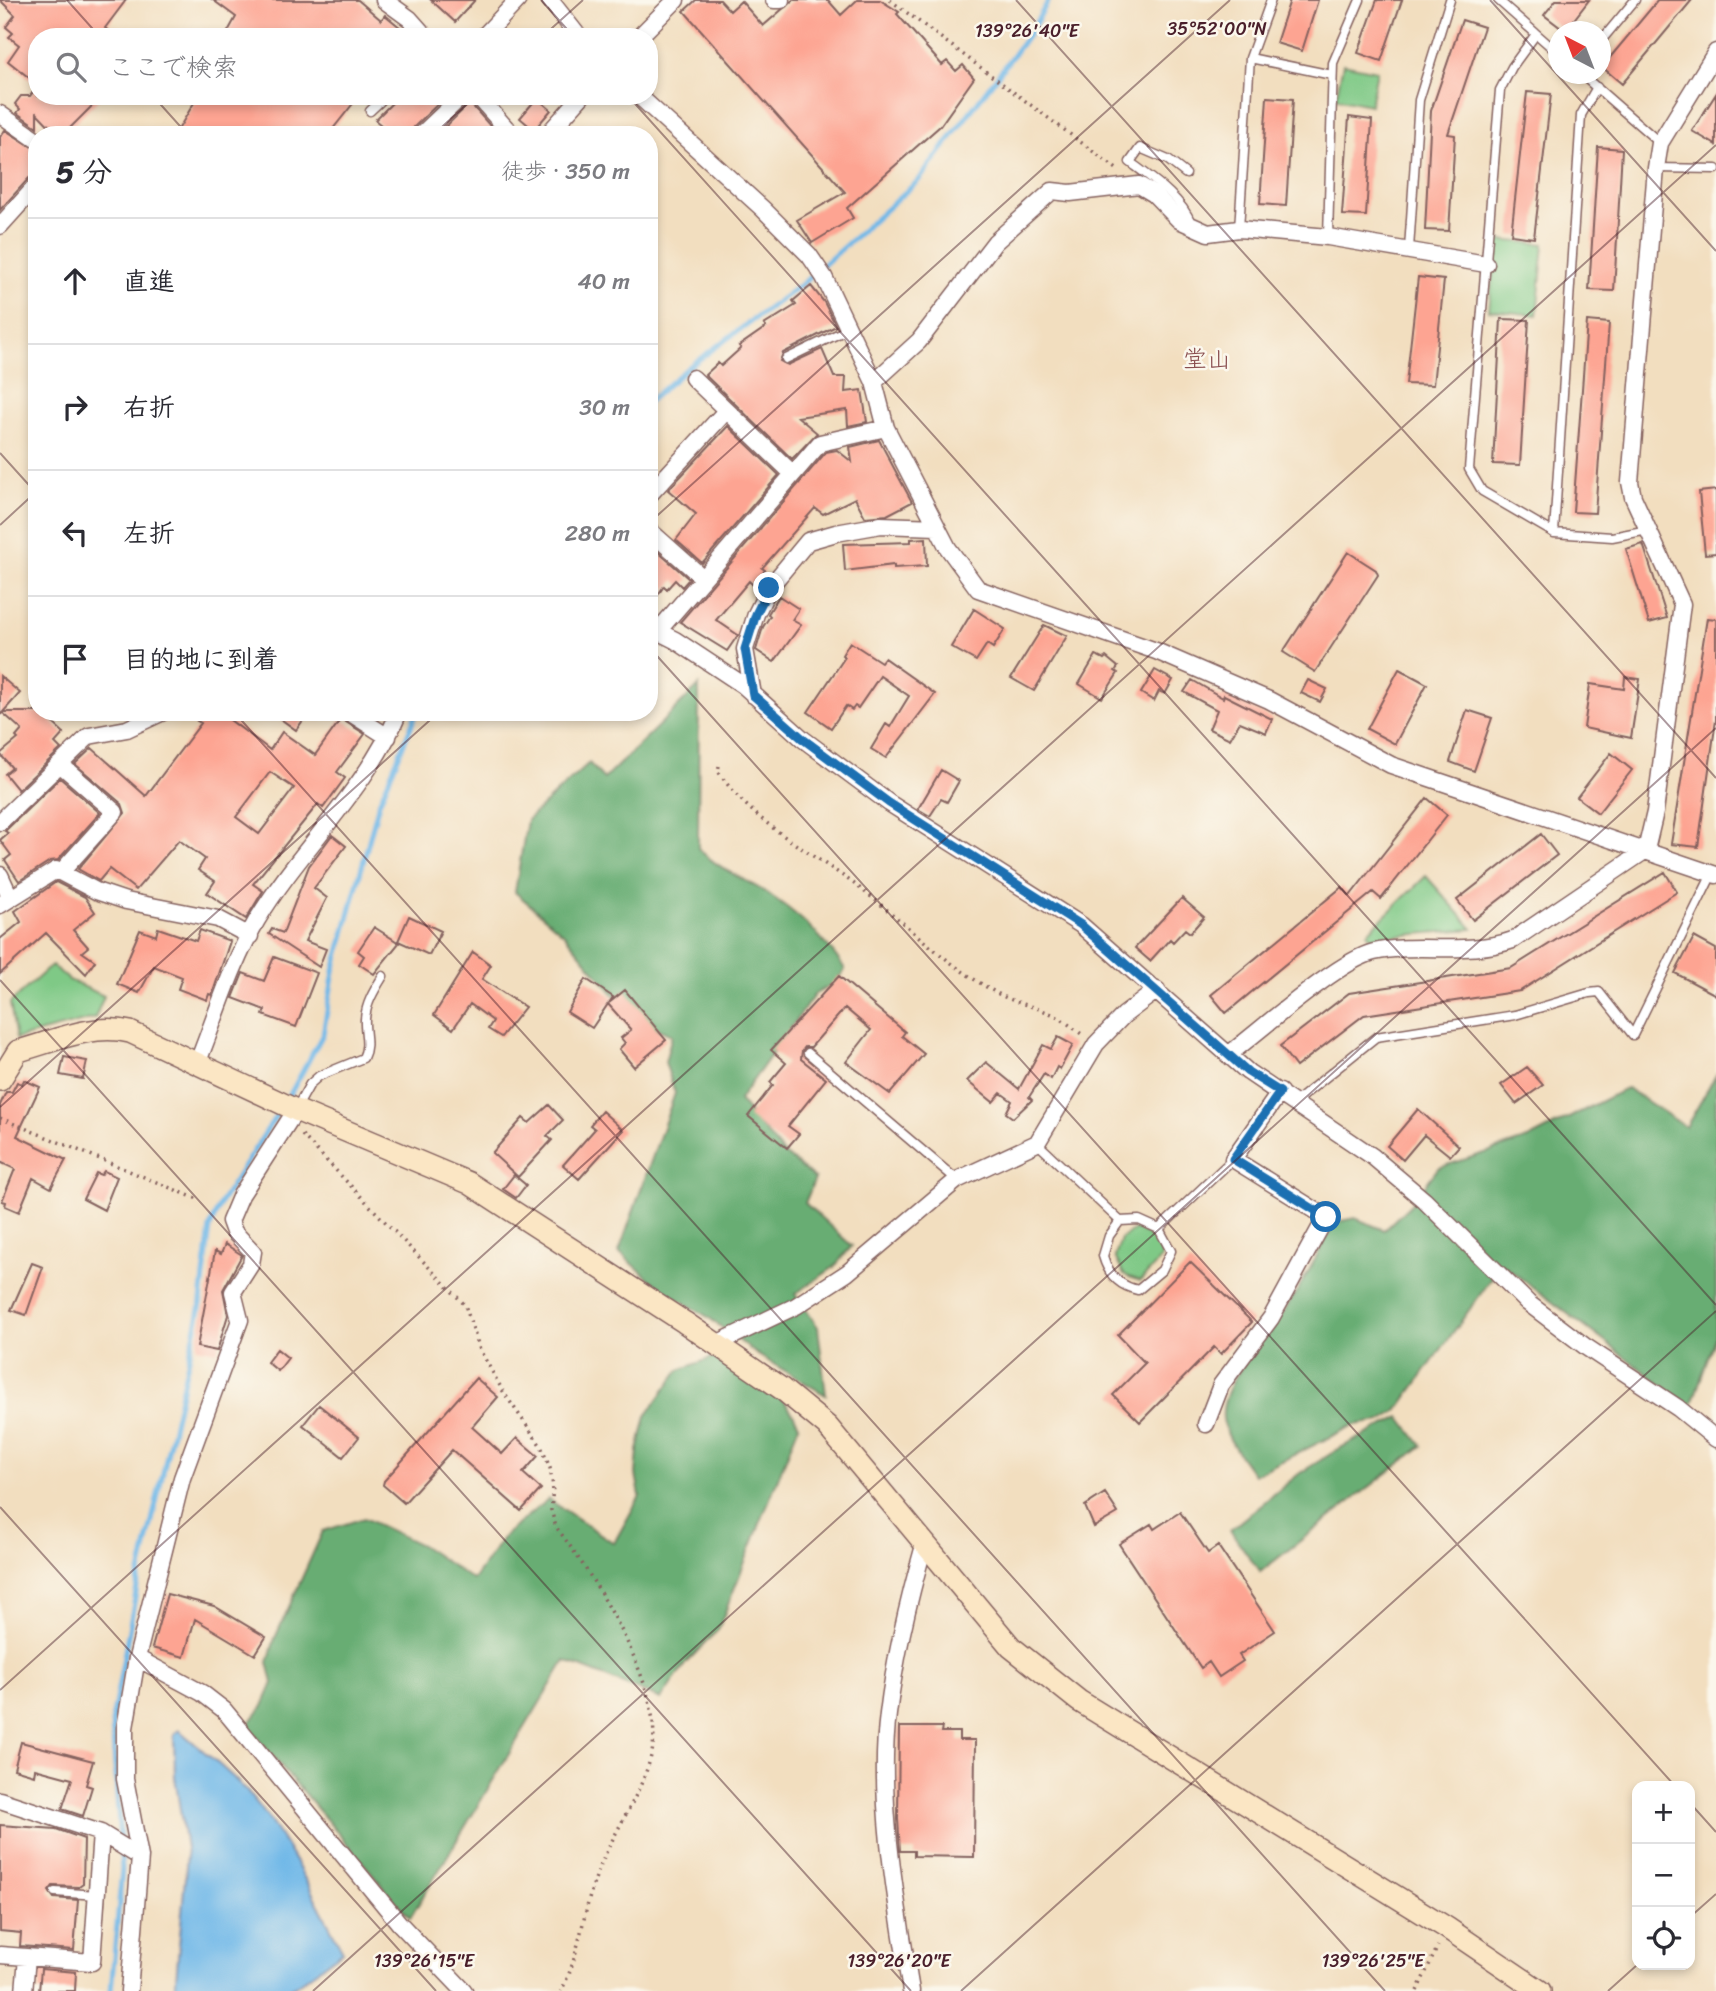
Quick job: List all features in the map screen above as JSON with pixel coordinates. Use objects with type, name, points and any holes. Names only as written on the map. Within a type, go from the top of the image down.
[{"type":"street","points":[[384,0],[418,28]]},
{"type":"street","points":[[491,28],[518,0]]},
{"type":"street","points":[[550,0],[572,28]]},
{"type":"street","points":[[648,28],[676,0]]},
{"type":"street","points":[[774,0],[781,0]]},
{"type":"street","points":[[1228,1055],[1347,963],[1374,952],[1494,947],[1513,940],[1646,850],[1654,812],[1682,604],[1633,497],[1630,482],[1656,168],[1660,142],[1716,52]]},
{"type":"street","points":[[430,126],[453,105]]},
{"type":"street","points":[[486,105],[504,126]]},
{"type":"street","points":[[555,126],[574,105]]},
{"type":"street","points":[[649,105],[808,256],[824,277],[874,382],[886,428],[964,574],[985,594],[1156,651],[1269,701],[1391,765],[1714,875]]},
{"type":"street","points":[[0,114],[28,134]]},
{"type":"street","points":[[874,382],[919,341],[995,242],[1052,191],[1070,193],[1139,185],[1193,229],[1208,233],[1239,229],[1328,237],[1486,264]]},
{"type":"street","points":[[0,226],[28,196]]},
{"type":"street","points":[[693,378],[793,474]]},
{"type":"street","points":[[658,485],[726,411]]},
{"type":"street","points":[[658,624],[703,579],[820,443],[886,428]]},
{"type":"street","points":[[753,695],[745,649],[756,614],[769,588],[808,541],[881,525],[937,527]]},
{"type":"street","points":[[658,538],[703,579]]},
{"type":"street","points":[[658,632],[743,685],[803,739],[889,803],[1081,925],[1248,1072],[1372,1156],[1424,1200],[1528,1303],[1586,1347],[1678,1408],[1716,1439]]},
{"type":"street","points":[[0,822],[89,736],[127,729],[144,721]]},
{"type":"street","points":[[363,721],[388,737]]},
{"type":"street","points":[[197,1064],[250,936],[292,870],[364,777],[395,721]]},
{"type":"street","points":[[61,765],[115,812],[62,871]]},
{"type":"street","points":[[0,875],[5,901],[51,871],[62,871],[96,891],[126,901],[218,919],[250,936]]},
{"type":"street","points":[[716,1344],[796,1306],[847,1273],[957,1180],[1037,1143],[1096,1044],[1124,1015],[1157,990]]},
{"type":"street","points":[[0,1080],[6,1054],[111,1027],[130,1032],[287,1109],[469,1183],[716,1344],[782,1389],[827,1426],[1011,1647],[1079,1701],[1447,1928],[1540,1991]]},
{"type":"street","points":[[1206,1424],[1221,1385],[1271,1318],[1326,1217],[1233,1159],[1280,1092]]},
{"type":"street","points":[[129,1991],[136,1855],[125,1779],[125,1728],[137,1658],[182,1478],[240,1320],[233,1292],[251,1264],[253,1252],[234,1232],[230,1221],[287,1109]]},
{"type":"street","points":[[911,1991],[893,1867],[886,1783],[888,1716],[912,1589],[926,1542]]},
{"type":"street","points":[[137,1658],[202,1693],[224,1710],[400,1923],[464,1991]]},
{"type":"street","points":[[0,1800],[104,1835],[136,1855]]},
{"type":"street","points":[[0,1955],[92,1962],[104,1835]]},
{"type":"street","points":[[24,1991],[27,1958]]},
{"type":"lane","points":[[1239,229],[1250,58],[1271,0]]},
{"type":"lane","points":[[1328,237],[1333,62],[1360,0]]},
{"type":"lane","points":[[1409,249],[1419,100],[1450,0]]},
{"type":"lane","points":[[1498,0],[1548,44]]},
{"type":"lane","points":[[1611,30],[1635,0]]},
{"type":"lane","points":[[1536,34],[1512,67],[1500,90],[1469,469],[1482,491],[1554,533],[1612,537],[1648,530]]},
{"type":"lane","points":[[1250,58],[1332,75]]},
{"type":"lane","points":[[1593,84],[1660,142]]},
{"type":"lane","points":[[1554,533],[1581,115],[1597,87]]},
{"type":"lane","points":[[370,111],[376,105]]},
{"type":"lane","points":[[1186,174],[1168,160],[1140,148],[1130,162],[1163,188],[1188,215],[1193,229]]},
{"type":"lane","points":[[1656,168],[1716,169]]},
{"type":"lane","points":[[786,359],[850,328]]},
{"type":"lane","points":[[1295,1102],[1376,1037],[1516,1016],[1589,993],[1599,992],[1633,1035],[1714,875]]},
{"type":"lane","points":[[287,1109],[319,1076],[363,1058],[366,1051],[365,1020],[369,1002],[383,976]]},
{"type":"lane","points":[[808,1053],[957,1180]]},
{"type":"lane","points":[[1037,1143],[1120,1222],[1139,1220],[1159,1229],[1168,1241],[1169,1259],[1162,1270],[1138,1290],[1120,1283],[1105,1267],[1104,1246],[1120,1222]]},
{"type":"lane","points":[[1159,1229],[1233,1159]]},
{"type":"lane","points":[[55,1892],[97,1895]]},
{"type":"path","points":[[890,0],[1006,89],[1139,185]]},
{"type":"path","points":[[719,766],[718,771],[723,779],[745,805],[805,852],[860,888],[982,984],[1014,1001],[1053,1014],[1096,1044]]},
{"type":"path","points":[[287,1109],[465,1305],[480,1350],[504,1393],[541,1446],[550,1468],[553,1488],[551,1510],[556,1527],[615,1618],[648,1701],[656,1730],[651,1756],[597,1872],[561,1991]]},
{"type":"path","points":[[0,1118],[200,1200]]},
{"type":"path","points":[[1417,1991],[1447,1928]]},
{"type":"green space","points":[[1343,64],[1377,71],[1370,105],[1336,98]]},
{"type":"green space","points":[[1496,240],[1544,244],[1537,315],[1489,310]]},
{"type":"green space","points":[[699,686],[698,848],[797,915],[828,946],[845,969],[837,982],[815,994],[739,1100],[781,1151],[815,1179],[805,1203],[852,1246],[834,1267],[795,1294],[818,1327],[826,1395],[758,1355],[708,1317],[660,1288],[619,1252],[675,1093],[665,1062],[672,1035],[634,1019],[564,934],[515,892],[527,820],[589,763],[604,779]]},
{"type":"green space","points":[[1426,876],[1473,929],[1372,938],[1367,933]]},
{"type":"green space","points":[[52,965],[69,980],[104,996],[95,1018],[16,1039],[10,1003]]},
{"type":"green space","points":[[1716,1075],[1716,1335],[1691,1407],[1502,1264],[1397,1411],[1381,1421],[1354,1425],[1254,1475],[1227,1434],[1223,1419],[1228,1391],[1245,1362],[1292,1299],[1336,1222],[1355,1218],[1384,1230],[1411,1204],[1438,1168],[1528,1139],[1627,1088],[1686,1127]]},
{"type":"green space","points":[[1136,1229],[1158,1243],[1162,1258],[1140,1281],[1124,1275],[1115,1257],[1121,1239]]},
{"type":"green space","points":[[714,1357],[774,1391],[799,1425],[718,1630],[686,1663],[661,1699],[565,1661],[410,1918],[247,1726],[263,1706],[273,1683],[268,1662],[275,1638],[323,1531],[364,1518],[421,1545],[473,1580],[505,1535],[548,1499],[614,1543],[640,1496],[636,1474],[646,1416],[679,1370]]},
{"type":"green space","points":[[1400,1417],[1422,1446],[1260,1572],[1230,1530],[1300,1473],[1340,1448]]},
{"type":"water","points":[[179,1730],[232,1776],[260,1807],[294,1859],[343,1951],[288,1991],[175,1991],[187,1855],[175,1777],[174,1734]]},
{"type":"building","points":[[0,0],[126,0],[105,28],[28,28],[28,77],[8,61],[19,45],[9,37],[13,33],[6,27],[15,15]]},
{"type":"building","points":[[213,0],[358,0],[381,20],[385,15],[401,28],[230,28],[236,17]]},
{"type":"building","points":[[431,0],[475,0],[455,22]]},
{"type":"building","points":[[696,0],[720,0],[730,11],[741,1],[763,26],[793,0],[828,0],[841,15],[857,0],[880,0],[899,12],[897,14],[942,65],[947,61],[956,71],[963,65],[974,78],[940,126],[847,208],[853,218],[812,243],[797,220],[845,192],[684,11]]},
{"type":"building","points":[[1290,0],[1318,0],[1302,51],[1276,43]]},
{"type":"building","points":[[1377,0],[1402,0],[1381,61],[1358,53]]},
{"type":"building","points":[[1556,0],[1589,0],[1573,21],[1552,21],[1544,15]]},
{"type":"building","points":[[1658,0],[1692,0],[1622,84],[1611,75],[1611,56]]},
{"type":"building","points":[[1462,20],[1484,27],[1448,134],[1455,135],[1449,231],[1425,230],[1431,111]]},
{"type":"building","points":[[1527,92],[1551,94],[1534,238],[1511,235]]},
{"type":"building","points":[[1716,94],[1716,145],[1692,131]]},
{"type":"building","points":[[21,96],[28,96],[28,105],[93,105],[72,126],[49,126],[37,113],[36,126],[17,113],[20,109],[15,104]]},
{"type":"building","points":[[1267,97],[1293,99],[1286,206],[1260,204]]},
{"type":"building","points":[[193,105],[352,105],[335,126],[180,126]]},
{"type":"building","points":[[390,105],[437,105],[415,126],[382,126],[375,120]]},
{"type":"building","points":[[468,105],[472,105],[490,126],[446,126]]},
{"type":"building","points":[[531,105],[545,105],[551,110],[537,126],[529,126],[520,118]]},
{"type":"building","points":[[1349,117],[1372,120],[1366,216],[1342,215]]},
{"type":"building","points":[[5,130],[28,144],[28,179],[0,210],[0,137]]},
{"type":"building","points":[[1598,147],[1622,149],[1614,291],[1589,290]]},
{"type":"building","points":[[1418,277],[1444,280],[1433,385],[1406,384]]},
{"type":"building","points":[[811,286],[824,302],[836,326],[783,353],[780,361],[788,365],[822,349],[834,377],[846,377],[845,392],[862,390],[867,422],[848,426],[847,410],[798,417],[817,433],[792,459],[705,375],[718,363],[721,366],[741,348],[739,346],[766,327],[764,325],[796,305],[793,301]]},
{"type":"building","points":[[1501,319],[1529,320],[1520,465],[1493,464]]},
{"type":"building","points":[[1587,321],[1609,323],[1595,513],[1573,512]]},
{"type":"building","points":[[728,426],[779,475],[702,563],[676,540],[696,514],[668,490]]},
{"type":"building","points":[[879,440],[912,502],[887,515],[865,517],[855,498],[823,514],[815,508],[762,568],[765,570],[753,585],[749,581],[716,620],[738,635],[727,651],[680,622],[826,452],[837,450],[852,462],[850,447]]},
{"type":"building","points":[[1716,490],[1716,553],[1705,554],[1699,492]]},
{"type":"building","points":[[926,538],[927,566],[894,568],[894,565],[845,571],[843,544],[911,542],[911,539]]},
{"type":"building","points":[[1643,544],[1667,618],[1649,623],[1626,549]]},
{"type":"building","points":[[658,552],[689,579],[682,587],[675,580],[667,589],[664,586],[658,595]]},
{"type":"building","points":[[1348,552],[1376,570],[1378,575],[1315,672],[1283,652]]},
{"type":"building","points":[[779,596],[799,609],[792,620],[801,625],[774,662],[756,650],[763,627],[770,616],[768,614]]},
{"type":"building","points":[[974,609],[1005,629],[993,648],[987,644],[976,661],[951,647]]},
{"type":"building","points":[[1707,618],[1716,619],[1716,720],[1698,847],[1671,844]]},
{"type":"building","points":[[1044,625],[1067,636],[1034,691],[1011,678]]},
{"type":"building","points":[[850,642],[881,662],[884,658],[935,694],[886,758],[871,749],[886,724],[890,727],[909,696],[880,676],[858,708],[855,706],[852,710],[846,706],[831,728],[808,712],[845,657],[842,655]]},
{"type":"building","points":[[1096,655],[1104,659],[1106,657],[1118,667],[1115,671],[1118,673],[1102,698],[1079,684]]},
{"type":"building","points":[[1399,669],[1427,684],[1395,744],[1367,729]]},
{"type":"building","points":[[1155,670],[1173,680],[1165,694],[1159,691],[1154,701],[1141,693]]},
{"type":"building","points":[[0,676],[20,693],[3,712],[28,712],[28,721],[51,721],[64,733],[55,743],[61,749],[18,790],[5,774],[12,768],[0,754],[18,739],[16,737],[22,730],[3,713],[0,715]]},
{"type":"building","points":[[1625,677],[1640,679],[1631,738],[1584,728],[1590,684],[1624,689]]},
{"type":"building","points":[[1192,680],[1223,698],[1224,695],[1272,719],[1266,733],[1240,722],[1230,739],[1209,729],[1217,710],[1184,692]]},
{"type":"building","points":[[1308,680],[1327,689],[1320,702],[1301,693]]},
{"type":"building","points":[[1467,710],[1492,718],[1474,771],[1450,762]]},
{"type":"building","points":[[197,721],[231,721],[270,750],[282,732],[315,755],[340,721],[344,721],[365,734],[337,772],[345,778],[323,808],[318,804],[253,884],[263,891],[246,919],[207,893],[215,881],[198,870],[205,859],[179,840],[136,890],[109,869],[99,881],[78,869],[125,813],[122,804],[75,764],[92,748],[146,796],[201,723]],"holes":[[[270,772],[294,788],[259,834],[236,817]]]},
{"type":"building","points":[[284,721],[302,721],[296,730]]},
{"type":"building","points":[[1611,753],[1632,770],[1598,813],[1577,797]]},
{"type":"building","points":[[941,770],[959,781],[947,802],[941,799],[930,816],[918,809]]},
{"type":"building","points":[[60,778],[100,813],[58,860],[50,861],[19,881],[5,860],[11,855],[0,840],[8,833],[5,831]]},
{"type":"building","points":[[1427,798],[1447,815],[1381,899],[1373,892],[1226,1013],[1211,995],[1342,887],[1350,896]]},
{"type":"building","points":[[1541,834],[1557,855],[1473,920],[1457,900]]},
{"type":"building","points":[[332,835],[346,846],[314,888],[327,898],[305,941],[326,949],[319,967],[269,934],[272,929],[283,933],[309,866]]},
{"type":"building","points":[[1665,872],[1677,892],[1520,991],[1364,1015],[1296,1067],[1280,1046],[1349,993],[1511,968]]},
{"type":"building","points":[[56,882],[85,897],[95,912],[73,930],[88,947],[82,952],[95,961],[86,974],[46,933],[0,974],[0,939],[21,922],[15,911]]},
{"type":"building","points":[[1182,898],[1204,917],[1190,933],[1185,929],[1173,942],[1170,939],[1150,961],[1135,948]]},
{"type":"building","points":[[409,916],[441,931],[429,955],[398,941]]},
{"type":"building","points":[[374,927],[399,943],[374,974],[359,964],[364,956],[358,951]]},
{"type":"building","points":[[158,928],[196,941],[200,930],[230,941],[212,995],[209,994],[207,1000],[178,989],[182,977],[154,966],[139,993],[117,984],[140,930],[156,936]]},
{"type":"building","points":[[1694,937],[1716,949],[1716,995],[1675,973]]},
{"type":"building","points":[[473,952],[491,965],[482,979],[525,1007],[501,1037],[488,1029],[493,1021],[470,1004],[453,1029],[434,1015]]},
{"type":"building","points":[[274,957],[317,973],[296,1027],[263,1015],[265,1010],[233,998],[243,973],[264,981]]},
{"type":"building","points":[[839,976],[905,1032],[902,1036],[924,1054],[890,1094],[846,1062],[871,1030],[845,1008],[811,1047],[805,1047],[802,1051],[801,1059],[826,1079],[788,1126],[799,1134],[787,1148],[748,1116],[773,1085],[770,1082],[786,1063],[771,1050]]},
{"type":"building","points":[[586,979],[613,997],[609,1003],[625,990],[666,1040],[634,1067],[619,1049],[625,1043],[621,1038],[631,1030],[608,1004],[592,1028],[567,1012]]},
{"type":"building","points":[[1058,1037],[1073,1045],[1060,1069],[1057,1067],[1051,1079],[1044,1074],[1029,1097],[1032,1100],[1013,1118],[1006,1113],[1012,1101],[1001,1093],[993,1102],[967,1081],[986,1062],[1019,1089],[1043,1045],[1051,1049]]},
{"type":"building","points":[[64,1057],[87,1061],[83,1079],[60,1075]]},
{"type":"building","points":[[1527,1067],[1543,1085],[1516,1104],[1501,1085]]},
{"type":"building","points":[[24,1080],[40,1087],[17,1136],[66,1160],[51,1188],[33,1178],[19,1212],[5,1206],[6,1202],[2,1201],[15,1169],[0,1162],[0,1105],[6,1092],[12,1092],[17,1082],[22,1084]]},
{"type":"building","points":[[549,1105],[563,1120],[547,1136],[552,1140],[518,1177],[492,1153],[523,1118],[529,1123]]},
{"type":"building","points":[[1418,1109],[1459,1146],[1450,1156],[1424,1135],[1403,1160],[1387,1146]]},
{"type":"building","points":[[602,1111],[623,1130],[579,1179],[563,1165],[595,1129],[590,1125]]},
{"type":"building","points":[[104,1171],[117,1177],[104,1210],[83,1199],[96,1173],[101,1175]]},
{"type":"building","points":[[514,1175],[526,1185],[516,1198],[503,1189]]},
{"type":"building","points":[[225,1244],[242,1255],[223,1290],[228,1315],[217,1351],[197,1347],[215,1251],[221,1254]]},
{"type":"building","points":[[1190,1262],[1252,1322],[1221,1354],[1214,1347],[1140,1422],[1113,1395],[1145,1363],[1118,1335]]},
{"type":"building","points":[[32,1263],[43,1267],[26,1315],[11,1310]]},
{"type":"building","points":[[277,1349],[288,1358],[278,1371],[267,1362]]},
{"type":"building","points":[[476,1378],[498,1397],[472,1427],[502,1454],[517,1438],[538,1456],[523,1473],[541,1489],[521,1511],[452,1450],[404,1503],[383,1485],[384,1481]]},
{"type":"building","points":[[319,1405],[359,1437],[343,1457],[303,1425]]},
{"type":"building","points":[[1105,1493],[1118,1513],[1094,1527],[1085,1506]]},
{"type":"building","points":[[1180,1512],[1208,1553],[1218,1546],[1275,1631],[1239,1655],[1243,1661],[1219,1677],[1209,1662],[1201,1668],[1119,1544],[1151,1524],[1154,1529]]},
{"type":"building","points":[[167,1594],[214,1606],[266,1637],[255,1655],[195,1619],[184,1657],[152,1648]]},
{"type":"building","points":[[899,1727],[942,1727],[941,1732],[959,1732],[959,1740],[975,1740],[974,1857],[914,1856],[914,1851],[900,1851]]},
{"type":"building","points":[[21,1742],[93,1761],[86,1785],[92,1787],[83,1816],[62,1809],[72,1779],[35,1769],[34,1775],[14,1769]]},
{"type":"building","points":[[0,1825],[56,1829],[84,1839],[83,1884],[79,1887],[53,1886],[49,1891],[54,1898],[78,1900],[74,1950],[20,1946],[21,1933],[0,1931]]},
{"type":"building","points":[[41,1969],[76,1972],[75,1991],[39,1991]]},
{"type":"waterway","points":[[658,393],[690,366],[802,284],[919,180],[1031,31],[1049,0]]},
{"type":"waterway","points":[[287,1100],[323,1034],[334,971],[379,803],[413,721]]},
{"type":"waterway","points":[[111,1991],[122,1869],[112,1721],[137,1587],[200,1309],[210,1227],[221,1202],[281,1108]]},
{"type":"district","name":"堂山","points":[[1207,359]]},
{"type":"route","points":[[769,588],[756,614],[745,649],[753,695],[803,739],[889,803],[1017,887],[1081,925],[1248,1072],[1280,1092],[1233,1159],[1326,1217]]}]
